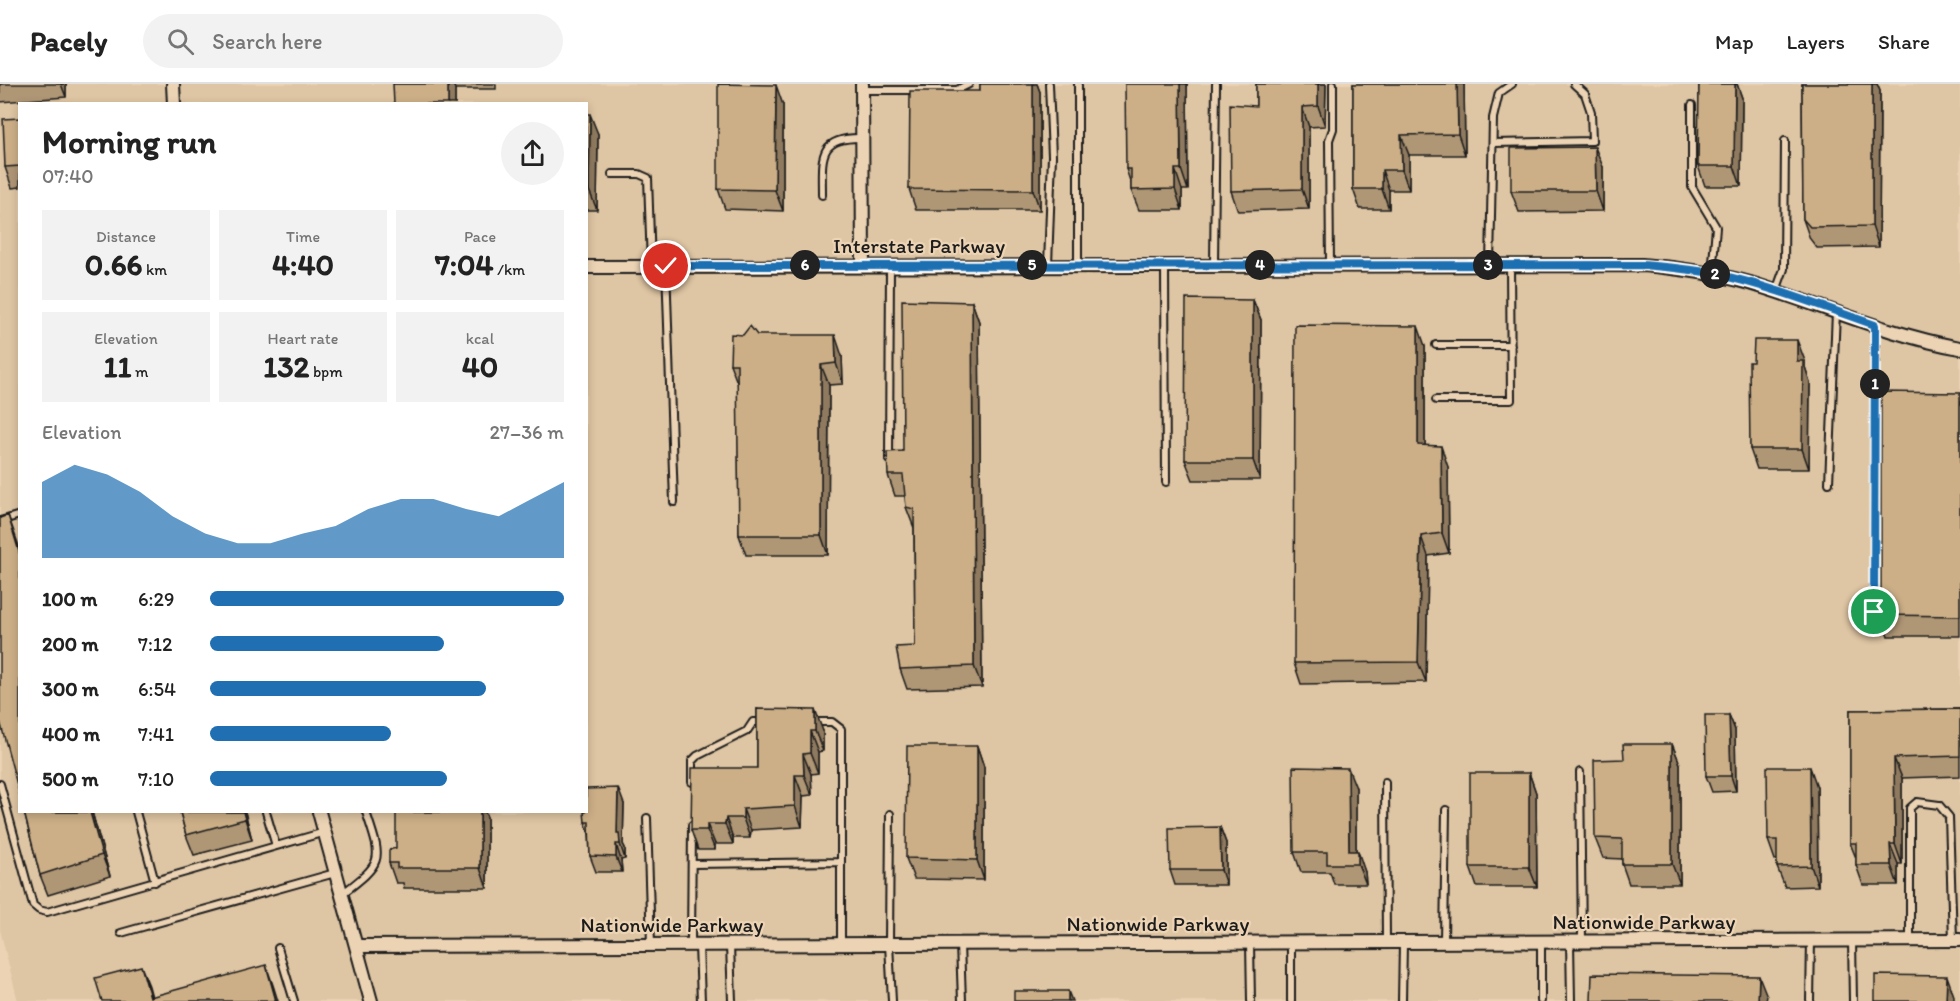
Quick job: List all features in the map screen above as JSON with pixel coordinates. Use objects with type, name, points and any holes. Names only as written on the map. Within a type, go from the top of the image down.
[{"type":"street","points":[[173,84],[174,102]]},
{"type":"street","points":[[862,87],[864,265]]},
{"type":"street","name":"Interstate Parkway","points":[[588,267],[1642,265],[1712,274],[1776,292],[1910,336],[1960,348]]},
{"type":"street","points":[[319,813],[371,1001]]},
{"type":"street","name":"Nationwide Parkway","points":[[356,946],[1957,940]]},
{"type":"lane","points":[[862,87],[957,90],[969,84]]},
{"type":"lane","points":[[1048,265],[1052,156],[1049,84]]},
{"type":"lane","points":[[1078,84],[1078,266]]},
{"type":"lane","points":[[1214,265],[1216,84]]},
{"type":"lane","points":[[1330,265],[1329,140],[1333,129],[1333,84]]},
{"type":"lane","points":[[1490,265],[1493,118],[1499,93],[1512,84]]},
{"type":"lane","points":[[1493,143],[1592,141],[1590,112],[1585,93],[1574,84]]},
{"type":"lane","points":[[1692,105],[1692,187],[1716,227],[1712,274]]},
{"type":"lane","points":[[822,195],[822,166],[828,147],[832,142],[845,138],[862,138]]},
{"type":"lane","points":[[1776,292],[1784,269],[1785,141]]},
{"type":"lane","points":[[612,174],[639,174],[648,178],[651,266]]},
{"type":"lane","points":[[889,461],[890,265]]},
{"type":"lane","points":[[1165,265],[1166,482]]},
{"type":"lane","points":[[1436,400],[1511,400],[1510,265]]},
{"type":"lane","points":[[666,266],[674,502]]},
{"type":"lane","points":[[1828,483],[1836,312]]},
{"type":"lane","points":[[1874,612],[1875,325]]},
{"type":"lane","points":[[1436,345],[1511,345]]},
{"type":"lane","points":[[0,521],[18,516]]},
{"type":"lane","points":[[692,795],[692,761],[697,756],[747,731],[753,722],[776,722]]},
{"type":"lane","points":[[809,722],[832,722],[841,729],[841,944]]},
{"type":"lane","points":[[1571,1000],[1576,942],[1580,772]]},
{"type":"lane","points":[[1385,782],[1386,942]]},
{"type":"lane","points":[[0,784],[33,904],[39,910],[46,912],[325,832]]},
{"type":"lane","points":[[1910,940],[1910,808],[1917,802],[1939,805],[1949,817],[1957,940]]},
{"type":"lane","points":[[1444,942],[1446,810]]},
{"type":"lane","points":[[136,813],[155,882]]},
{"type":"lane","points":[[266,813],[276,846]]},
{"type":"lane","points":[[342,894],[361,880],[377,862],[378,849],[366,813]]},
{"type":"lane","points":[[890,814],[889,944],[892,1001]]},
{"type":"lane","points":[[647,818],[651,945]]},
{"type":"lane","points":[[692,818],[695,945],[701,1001]]},
{"type":"lane","points":[[692,864],[841,862]]},
{"type":"lane","points":[[121,933],[336,872]]},
{"type":"lane","points":[[1810,999],[1811,940]]},
{"type":"lane","points":[[1852,940],[1853,1001]]},
{"type":"lane","points":[[1291,942],[1291,1001]]},
{"type":"lane","points":[[1402,1001],[1403,942]]},
{"type":"lane","points":[[1541,942],[1541,1001]]},
{"type":"lane","points":[[1250,943],[1251,1001]]},
{"type":"lane","points":[[960,944],[962,1001]]},
{"type":"lane","points":[[729,945],[732,1001]]},
{"type":"lane","points":[[278,948],[294,1001]]},
{"type":"shaded area","points":[[0,84],[1960,84],[1960,1001],[18,1001],[0,930]]},
{"type":"building","points":[[393,84],[448,84],[448,102],[394,102]]},
{"type":"building","points":[[718,84],[776,85],[775,190],[718,189]]},
{"type":"building","points":[[980,84],[1033,84],[1033,190],[909,189],[910,91],[980,91]]},
{"type":"building","points":[[1125,84],[1180,84],[1181,169],[1175,169],[1175,189],[1131,190],[1131,169],[1126,169]]},
{"type":"building","points":[[1256,84],[1318,84],[1318,106],[1302,107],[1302,189],[1231,191],[1230,104],[1256,106]]},
{"type":"building","points":[[1353,84],[1457,84],[1458,134],[1401,135],[1402,170],[1382,170],[1382,189],[1353,189]]},
{"type":"building","points":[[1699,84],[1735,84],[1734,166],[1698,166]]},
{"type":"building","points":[[1802,84],[1872,84],[1872,226],[1810,227],[1803,219]]},
{"type":"building","points":[[588,114],[590,114],[589,190]]},
{"type":"building","points":[[18,118],[18,166],[5,167],[3,119]]},
{"type":"building","points":[[1595,147],[1596,191],[1511,191],[1511,148]]},
{"type":"building","points":[[1186,299],[1253,300],[1253,460],[1185,460]]},
{"type":"building","points":[[902,300],[972,302],[974,666],[900,669],[896,647],[915,646],[914,509],[906,507],[903,475],[888,475],[887,452],[903,451]]},
{"type":"building","points":[[1295,325],[1418,326],[1418,445],[1441,446],[1442,533],[1421,536],[1418,662],[1294,663]]},
{"type":"building","points":[[750,326],[757,335],[835,335],[836,363],[821,365],[821,535],[739,535],[737,364],[730,364],[731,334],[743,335]]},
{"type":"building","points":[[1754,340],[1797,340],[1797,361],[1803,361],[1802,449],[1750,449],[1749,362],[1753,362]]},
{"type":"building","points":[[1881,392],[1960,393],[1960,616],[1881,615]]},
{"type":"building","points":[[8,515],[18,548],[18,788],[0,721],[0,518]]},
{"type":"building","points":[[757,709],[815,710],[815,731],[810,731],[810,753],[803,754],[804,775],[795,775],[795,806],[743,809],[743,818],[726,818],[725,824],[707,824],[707,830],[691,830],[692,768],[757,768]]},
{"type":"building","points":[[1960,709],[1960,756],[1894,758],[1895,844],[1890,844],[1891,865],[1856,865],[1856,843],[1850,843],[1850,710]]},
{"type":"building","points":[[1705,715],[1729,715],[1731,776],[1706,776]]},
{"type":"building","points":[[1623,744],[1672,744],[1672,864],[1622,864],[1622,839],[1595,838],[1594,760],[1624,759]]},
{"type":"building","points":[[907,746],[977,746],[977,860],[906,858]]},
{"type":"building","points":[[1293,767],[1348,768],[1349,851],[1358,851],[1358,864],[1327,864],[1327,852],[1294,852]]},
{"type":"building","points":[[1767,767],[1810,767],[1811,866],[1777,867],[1777,840],[1768,840]]},
{"type":"building","points":[[1470,773],[1529,773],[1529,867],[1470,867]]},
{"type":"building","points":[[618,788],[617,833],[619,833],[620,844],[616,844],[616,857],[590,856],[589,822],[585,822],[584,813],[588,813],[588,789]]},
{"type":"building","points":[[24,813],[90,813],[102,855],[40,875]]},
{"type":"building","points":[[180,813],[243,813],[245,819],[186,835]]},
{"type":"building","points":[[396,813],[480,813],[480,868],[397,868],[397,863],[389,863],[389,850],[396,848]]},
{"type":"building","points":[[1220,827],[1221,870],[1170,870],[1169,828]]},
{"type":"building","points":[[266,965],[276,1001],[102,1001],[95,978],[141,966],[150,997]]},
{"type":"building","points":[[1592,974],[1759,976],[1758,1001],[1591,1001]]},
{"type":"building","points":[[1875,975],[1947,976],[1946,1001],[1875,1001]]},
{"type":"building","points":[[1014,991],[1068,991],[1068,1001],[1014,1001]]},
{"type":"route","points":[[666,266],[1642,265],[1715,274],[1751,284],[1875,325],[1874,612]]}]
